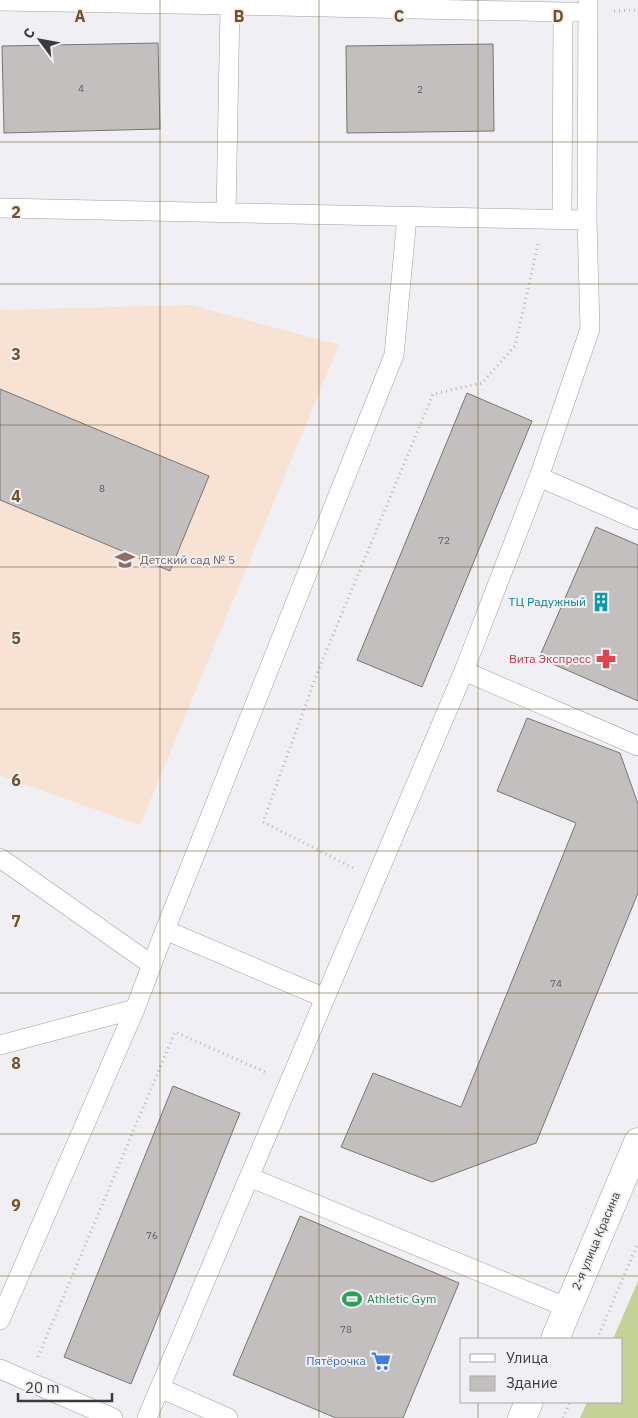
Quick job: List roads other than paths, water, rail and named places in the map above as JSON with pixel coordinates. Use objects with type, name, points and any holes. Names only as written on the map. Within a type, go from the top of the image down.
[{"type":"main road","name":"2-я улица Красина","points":[[555,1338],[638,1142]]},
{"type":"main road","points":[[522,1418],[529,1403]]},
{"type":"lane","points":[[0,1],[563,12],[588,6],[587,220],[590,329],[539,477],[464,670],[147,1418]]},
{"type":"lane","points":[[226,213],[230,5]]},
{"type":"lane","points":[[553,219],[563,12]]},
{"type":"lane","points":[[0,208],[587,220]]},
{"type":"lane","points":[[0,1320],[135,1009],[394,355],[407,217]]},
{"type":"lane","points":[[539,477],[638,520]]},
{"type":"lane","points":[[464,670],[638,746]]},
{"type":"lane","points":[[0,858],[152,965]]},
{"type":"lane","points":[[165,930],[325,998]]},
{"type":"lane","points":[[0,1045],[135,1009]]},
{"type":"lane","points":[[249,1177],[568,1308]]},
{"type":"lane","points":[[0,1369],[112,1418]]},
{"type":"lane","points":[[160,1388],[228,1418]]},
{"type":"place","name":"Детский сад № 5","points":[[125,560]]},
{"type":"place","name":"ТЦ Радужный","points":[[601,602]]},
{"type":"place","name":"Вита Экспресс","points":[[606,659]]},
{"type":"place","name":"Athletic Gym","points":[[352,1299]]},
{"type":"place","name":"Пятёрочка","points":[[381,1361]]}]
